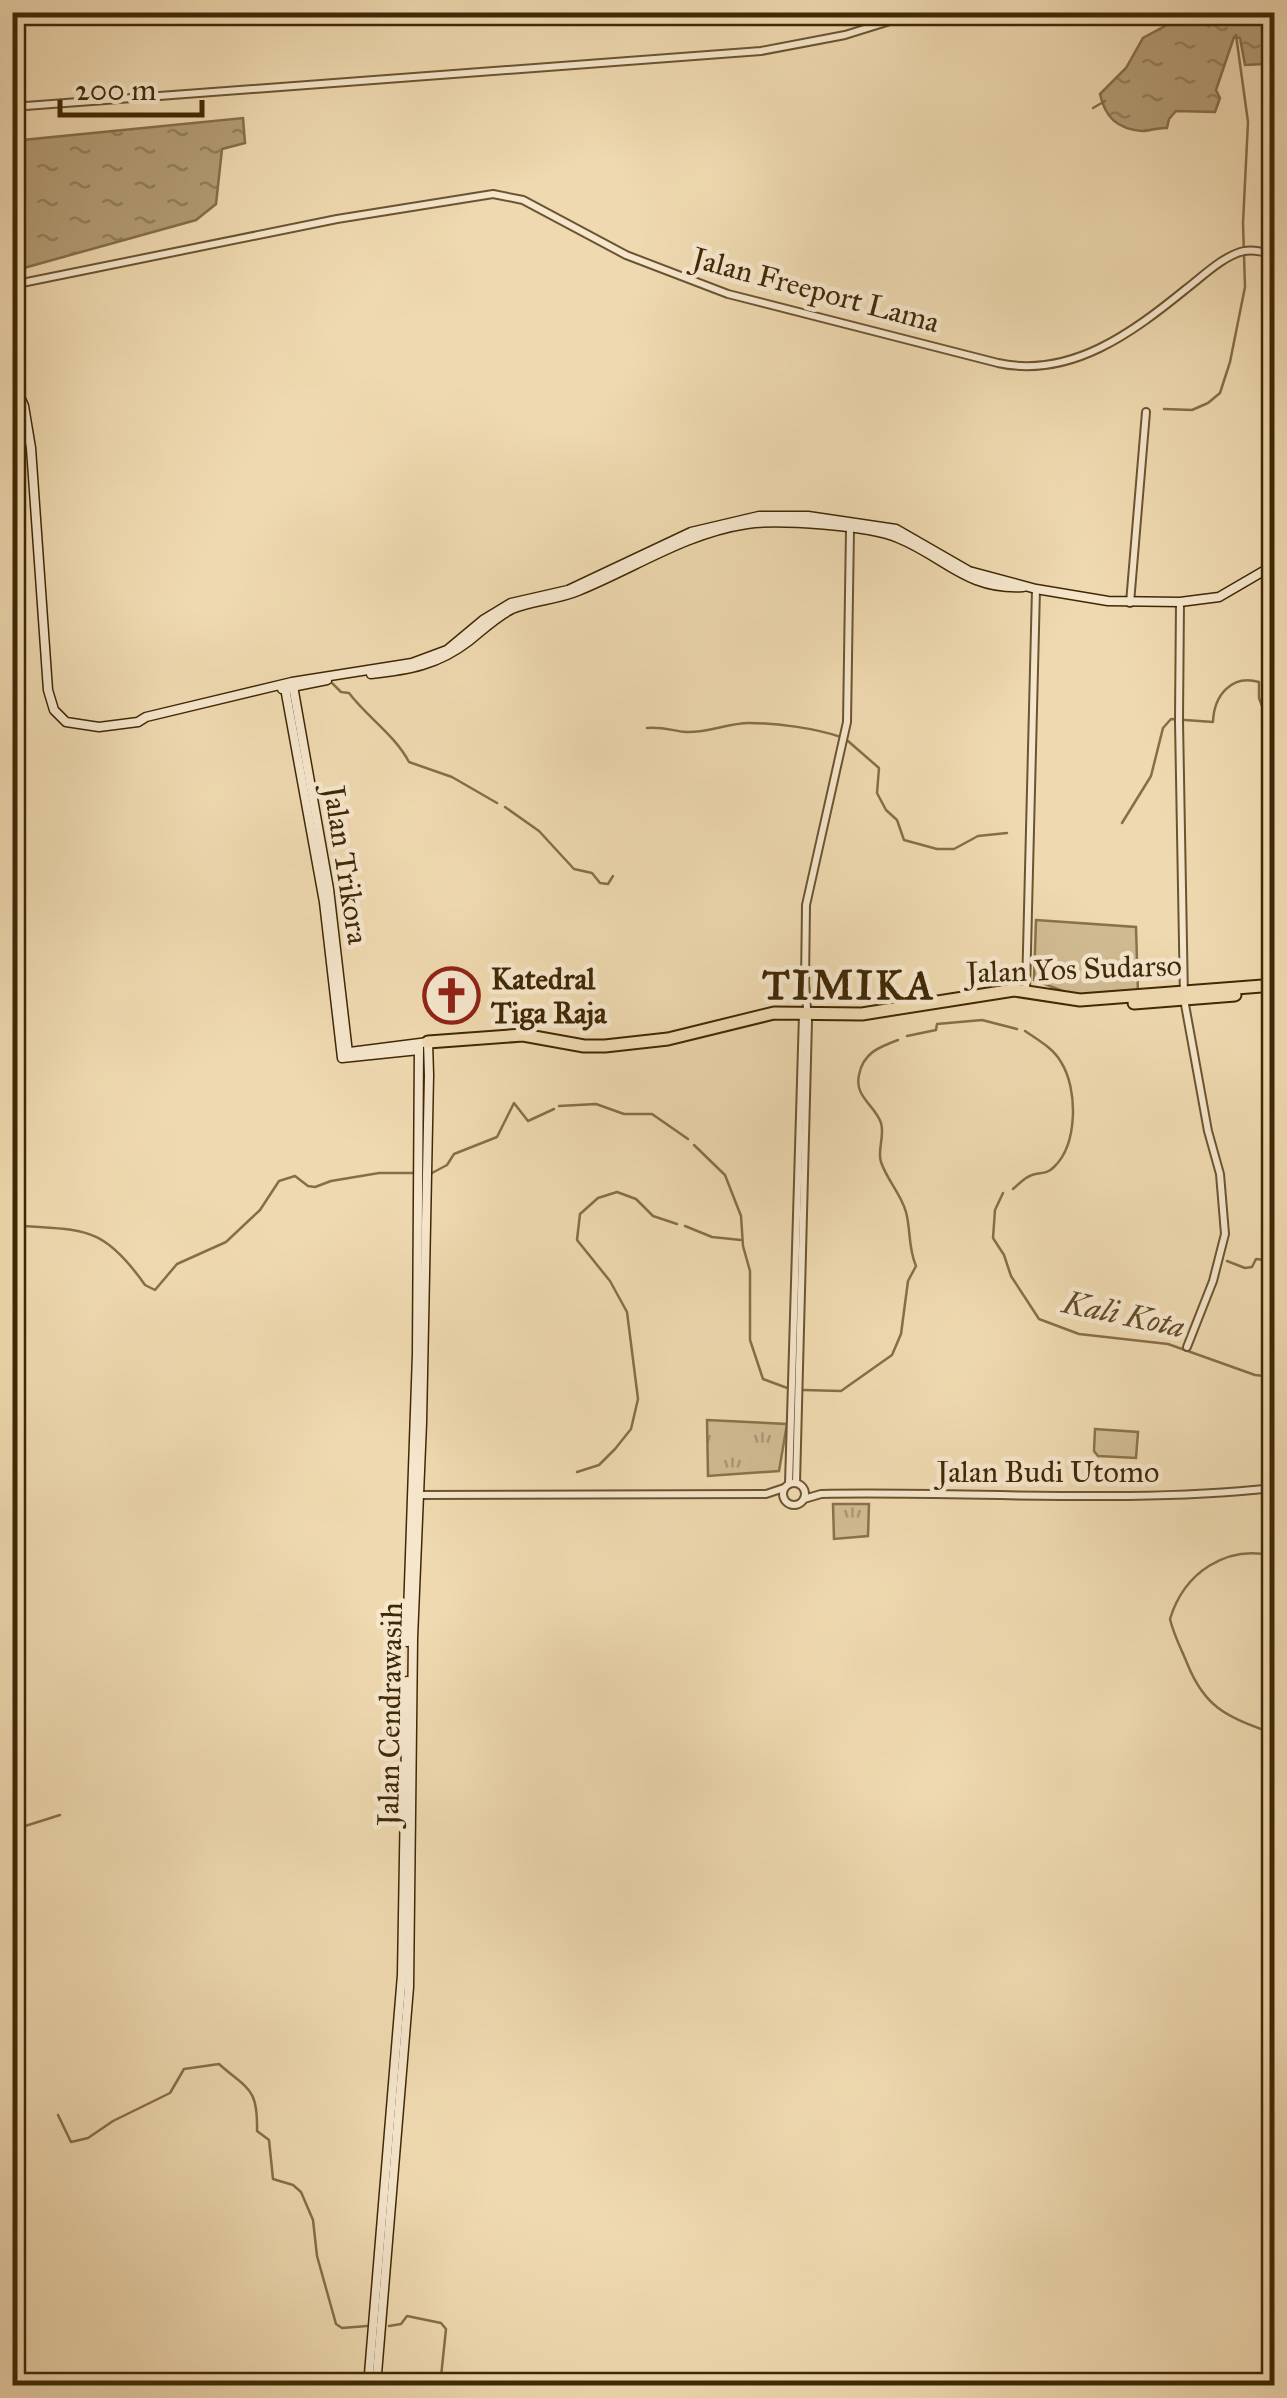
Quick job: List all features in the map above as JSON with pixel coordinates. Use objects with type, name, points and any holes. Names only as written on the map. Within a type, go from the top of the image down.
[{"type":"highway","name":"Jalan Yos Sudarso","points":[[423,1046],[528,1040],[578,1050],[629,1049],[666,1046],[753,1022],[862,1014],[950,998],[1026,990],[1080,1000],[1274,988]]},
{"type":"highway","name":"Jalan Yos Sudarso","points":[[805,1016],[838,1023],[1014,997],[1078,1008],[1184,995]]},
{"type":"main road","points":[[12,378],[21,396],[29,433],[46,670],[54,710],[66,722],[88,726],[140,720],[289,686],[418,668],[458,649],[492,617],[580,590],[692,535],[728,522],[785,514],[896,529],[969,571],[1032,588],[1130,603],[1220,596],[1274,565]]},
{"type":"main road","points":[[692,535],[772,522],[894,536],[970,578],[1013,588],[1032,588]]},
{"type":"main road","name":"Jalan Trikora","points":[[289,686],[345,1055]]},
{"type":"main road","name":"Jalan Yos Sudarso","points":[[345,1055],[423,1046]]},
{"type":"main road","name":"Jalan Cendrawasih","points":[[368,2386],[402,1975],[420,1354],[423,1046]]},
{"type":"main road","name":"Jalan Cendrawasih","points":[[376,2386],[409,1987],[414,1495]]},
{"type":"street","points":[[12,106],[761,51],[846,35],[919,12]]},
{"type":"street","name":"Jalan Freeport Lama","points":[[12,285],[332,220],[492,194],[522,200],[626,255],[728,294],[998,363],[1029,367],[1064,360],[1130,334],[1240,252],[1274,255]]},
{"type":"street","points":[[1130,603],[1146,412]]},
{"type":"street","points":[[414,1495],[766,1494],[784,1500],[790,1485],[806,905],[846,736],[850,530]]},
{"type":"street","points":[[1026,990],[1032,588]]},
{"type":"street","points":[[1180,602],[1184,995],[1208,1131],[1220,1174],[1225,1234],[1213,1281],[1187,1348]]},
{"type":"street","points":[[766,1494],[790,1485],[804,1489],[804,1499]]},
{"type":"street","name":"Jalan Budi Utomo","points":[[804,1489],[821,1494],[1006,1496],[1274,1488]]},
{"type":"street","name":"Jalan Budi Utomo","points":[[784,1500],[794,1506],[821,1494]]},
{"type":"green space","points":[[1036,920],[1136,927],[1138,994],[1081,998],[1034,980]]},
{"type":"green space","points":[[707,1420],[787,1424],[779,1471],[708,1476]]},
{"type":"green space","points":[[1095,1429],[1138,1432],[1136,1458],[1098,1456],[1094,1451]]},
{"type":"green space","points":[[833,1504],[869,1504],[868,1536],[834,1539]]},
{"type":"water","points":[[1181,13],[1274,13],[1274,75],[1265,64],[1245,65],[1240,38],[1234,37],[1216,90],[1220,98],[1215,112],[1176,111],[1167,128],[1142,131],[1119,124],[1105,109],[1100,94],[1126,68],[1143,38]]},
{"type":"water","points":[[243,118],[245,143],[222,149],[216,204],[196,220],[13,271],[13,141]]},
{"type":"waterway","points":[[1164,409],[1192,410],[1220,393],[1245,287],[1243,223],[1248,122],[1236,35]]},
{"type":"waterway","points":[[1093,108],[1105,101]]},
{"type":"waterway","points":[[1122,823],[1151,776],[1163,728],[1171,719],[1213,722],[1217,703],[1226,689],[1249,680],[1259,682],[1264,711],[1274,708]]},
{"type":"waterway","points":[[332,683],[341,692],[349,693],[409,762],[452,777],[497,803]]},
{"type":"waterway","points":[[647,728],[694,732],[760,723],[841,737]]},
{"type":"waterway","points":[[848,741],[879,768],[877,793],[897,820],[904,840],[937,849],[954,849],[978,836],[1007,833]]},
{"type":"waterway","points":[[505,807],[539,831],[574,869],[592,873],[600,883],[608,884],[613,876]]},
{"type":"waterway","name":"Kali Kota","points":[[907,1036],[936,1030],[937,1024],[982,1020],[1017,1029]]},
{"type":"waterway","name":"Kali Kota","points":[[1013,1189],[1029,1176],[1054,1167],[1068,1145],[1073,1116],[1067,1073],[1061,1062],[1050,1048],[1025,1031]]},
{"type":"waterway","name":"Kali Kota","points":[[803,1390],[841,1391],[892,1355],[901,1334],[908,1281],[916,1266],[906,1212],[881,1162],[881,1123],[858,1083],[868,1056],[898,1040]]},
{"type":"waterway","name":"Kali Kota","points":[[432,1173],[447,1165],[454,1154],[497,1137],[514,1103],[528,1121],[554,1109]]},
{"type":"waterway","name":"Kali Kota","points":[[559,1106],[596,1104],[624,1114],[652,1114],[688,1139]]},
{"type":"waterway","name":"Kali Kota","points":[[694,1145],[725,1175],[741,1216],[750,1271],[750,1340],[763,1379],[790,1389]]},
{"type":"waterway","name":"Kali Kota","points":[[12,1225],[73,1230],[102,1240],[145,1285],[155,1290],[177,1264],[226,1242],[260,1210],[279,1181],[295,1176],[315,1187],[379,1173],[414,1173]]},
{"type":"waterway","points":[[577,1472],[599,1465],[615,1449],[631,1429],[638,1399],[627,1312],[610,1281],[577,1240],[580,1214],[598,1198],[617,1192],[636,1199],[653,1216],[677,1224]]},
{"type":"waterway","name":"Kali Kota","points":[[1003,1193],[995,1210],[993,1238],[1011,1276],[1039,1319],[1079,1334],[1168,1344],[1255,1375],[1274,1377]]},
{"type":"waterway","points":[[685,1226],[712,1237],[741,1240]]},
{"type":"waterway","points":[[1227,1261],[1245,1268],[1252,1267],[1256,1259],[1274,1261]]},
{"type":"waterway","name":"Kali Kota","points":[[1274,1556],[1239,1554],[1209,1566],[1185,1588],[1170,1619],[1194,1679],[1211,1702],[1232,1717],[1274,1734]]},
{"type":"waterway","points":[[12,1820],[22,1827],[60,1815]]},
{"type":"waterway","points":[[58,2115],[71,2142],[88,2138],[170,2093],[184,2069],[219,2064],[253,2097],[257,2131],[269,2140],[273,2179],[301,2192],[313,2220],[317,2256],[336,2324],[342,2328],[367,2326]]},
{"type":"waterway","points":[[389,2326],[401,2324],[407,2316],[441,2323],[446,2329],[440,2386]]},
{"type":"place","name":"Katedral Tiga Raja","points":[[452,996]]},
{"type":"district","name":"TIMIKA","points":[[849,985]]}]
